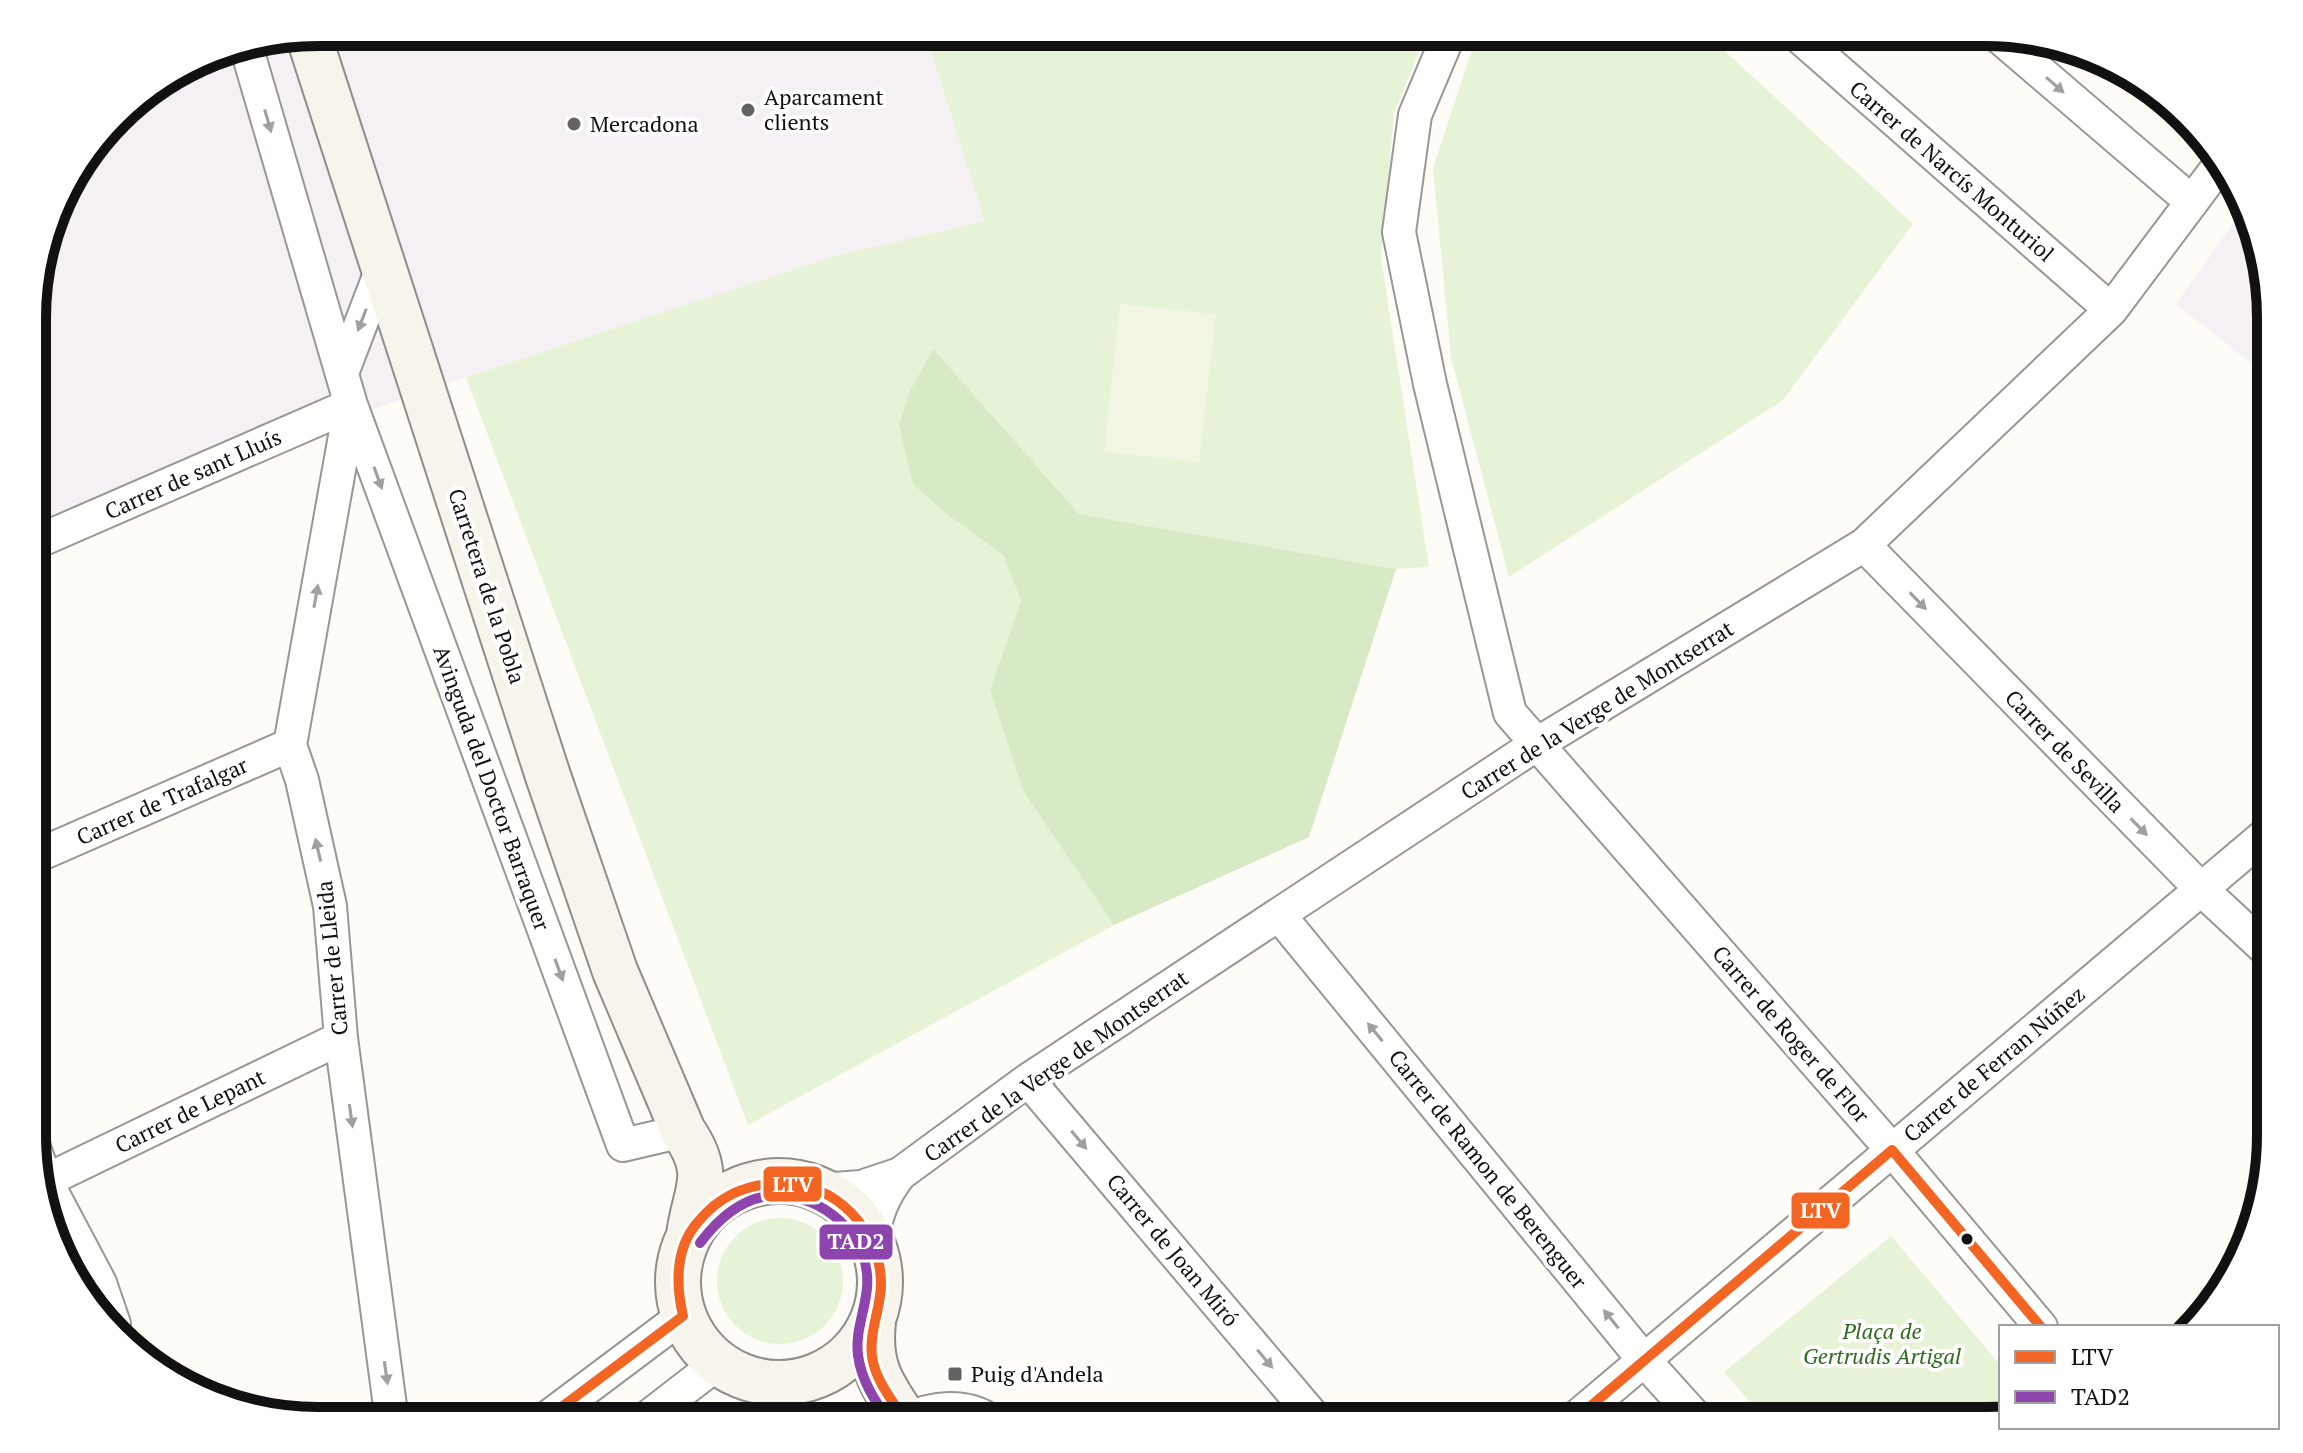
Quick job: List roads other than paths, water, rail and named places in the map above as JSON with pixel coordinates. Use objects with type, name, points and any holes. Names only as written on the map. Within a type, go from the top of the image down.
[{"type":"street","name":"Carretera de la Pobla","points":[[312,46],[548,776],[615,971],[683,1131],[696,1154],[701,1181],[689,1235]]},
{"type":"street","name":"Carrer de Roger de Flor","points":[[1444,46],[1415,115],[1399,232],[1430,384],[1510,713],[1892,1150],[2039,1325]]},
{"type":"street","name":"Carrer de Narcís Monturiol","points":[[1810,46],[2111,310]]},
{"type":"street","points":[[2012,48],[2192,202]]},
{"type":"street","name":"Avinguda del Doctor Barraquer","points":[[249,55],[351,405],[623,1145],[683,1131]]},
{"type":"street","name":"Carrer de la Verge de Montserrat","points":[[872,1241],[876,1216],[885,1193],[900,1174],[1028,1080],[1537,744],[1864,545],[2111,310],[2214,172]]},
{"type":"street","points":[[342,373],[383,266]]},
{"type":"street","name":"Carrer de sant Lluís","points":[[46,538],[351,405]]},
{"type":"street","name":"Carrer de Lleida","points":[[351,405],[290,745],[302,780],[330,906],[341,1038],[390,1407]]},
{"type":"street","name":"Carrer de Sevilla","points":[[1864,545],[2201,889],[2256,940]]},
{"type":"street","name":"Carrer de Trafalgar","points":[[46,852],[290,745]]},
{"type":"street","name":"Carrer de Ferran Núñez","points":[[1589,1406],[2256,843]]},
{"type":"street","name":"Carrer de Ramon de Berenguer","points":[[1279,915],[1644,1360],[1686,1406]]},
{"type":"street","name":"Carrer de Lepant","points":[[50,1178],[341,1038]]},
{"type":"street","name":"Carrer de Joan Miró","points":[[1028,1080],[1305,1406]]},
{"type":"street","name":"Carretera de la Pobla","points":[[683,1131],[700,1151],[721,1168],[747,1177],[776,1181]]},
{"type":"street","name":"Carrer de la Verge de Montserrat","points":[[821,1190],[861,1187],[900,1174]]},
{"type":"street","points":[[883,1407],[839,1384],[756,1381],[736,1375],[703,1350],[683,1316],[678,1275],[681,1254],[701,1217],[735,1191],[776,1181],[799,1183],[821,1190],[846,1206],[872,1241],[881,1282],[871,1340],[875,1367],[885,1392],[896,1407]]},
{"type":"street","points":[[55,1204],[100,1283],[109,1308]]},
{"type":"street","points":[[562,1407],[683,1316]]},
{"type":"street","points":[[798,1382],[817,1377],[835,1367],[857,1347],[873,1322]]},
{"type":"street","points":[[661,1407],[718,1363]]},
{"type":"place","name":"Aparcament clients","points":[[748,110]]},
{"type":"place","name":"Mercadona","points":[[574,124]]},
{"type":"place","name":"Puig d'Andela","points":[[955,1374]]},
{"type":"park label","name":"Plaça de Gertrudis Artigal","points":[[1882,1344]]}]
